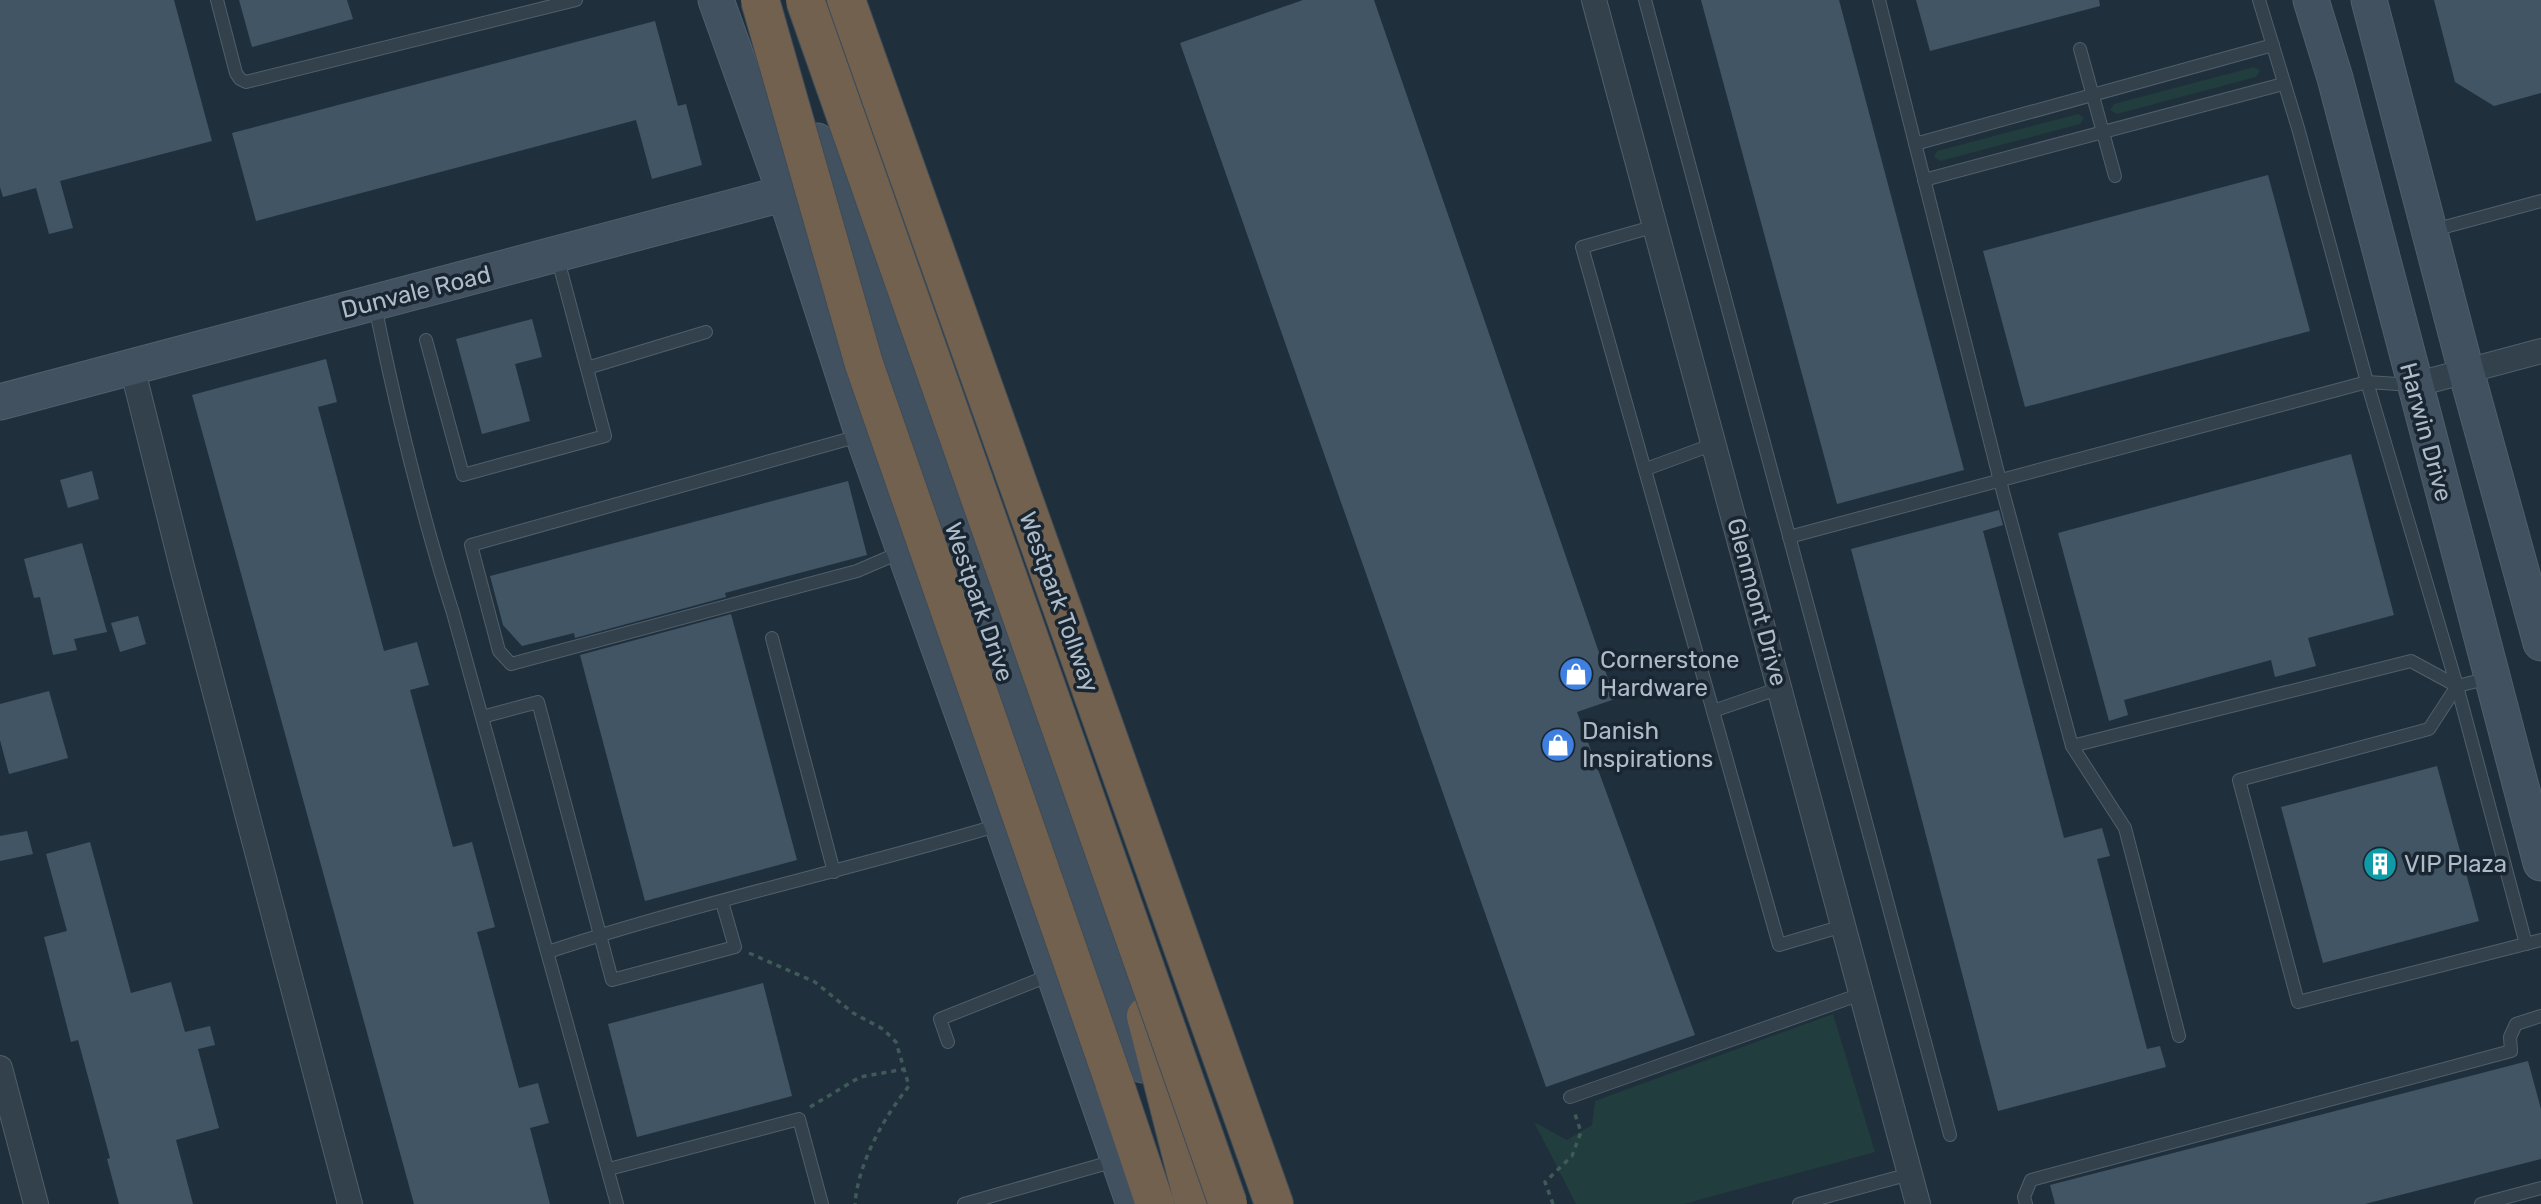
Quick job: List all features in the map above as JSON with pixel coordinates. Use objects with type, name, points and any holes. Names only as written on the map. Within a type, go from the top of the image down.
[{"type":"highway","points":[[760,0],[864,364],[1155,1204]]},
{"type":"highway","name":"Westpark Tollway","points":[[804,0],[1228,1204]]},
{"type":"highway","name":"Westpark Tollway","points":[[846,0],[1274,1204]]},
{"type":"highway","points":[[1003,446],[1193,1204]]},
{"type":"main road","points":[[716,0],[785,193],[863,435],[1134,1204]]},
{"type":"main road","name":"Westpark Drive","points":[[767,0],[1193,1204]]},
{"type":"main road","name":"Harwin Drive","points":[[2311,0],[2335,78],[2541,863]]},
{"type":"main road","points":[[2369,0],[2466,371],[2541,643]]},
{"type":"main road","name":"Dunvale Road","points":[[0,402],[831,181]]},
{"type":"street","name":"Glenmont Drive","points":[[1594,0],[1918,1204]]},
{"type":"street","points":[[2414,385],[2541,351]]},
{"type":"street","points":[[132,367],[347,1203]]},
{"type":"street","points":[[0,1068],[36,1204]]},
{"type":"lane","points":[[217,0],[236,72],[240,79],[246,82],[576,0]]},
{"type":"lane","points":[[1645,0],[1950,1135]]},
{"type":"lane","points":[[1878,0],[2000,481],[2072,747],[2125,828],[2179,1036]]},
{"type":"lane","points":[[2259,0],[2298,128],[2367,382],[2457,686],[2526,944]]},
{"type":"lane","points":[[1915,144],[2273,45]]},
{"type":"lane","points":[[2081,49],[2115,176]]},
{"type":"lane","points":[[1924,180],[2283,84]]},
{"type":"lane","points":[[2429,231],[2541,201]]},
{"type":"lane","points":[[1656,226],[1582,247],[1779,944],[1843,926]]},
{"type":"lane","points":[[426,340],[463,475],[605,436],[557,255]]},
{"type":"lane","points":[[374,302],[431,545],[482,717],[617,1204]]},
{"type":"lane","points":[[587,368],[706,332]]},
{"type":"lane","points":[[1789,537],[2367,382],[2414,385]]},
{"type":"lane","points":[[863,435],[471,545],[499,651],[511,664],[857,571],[904,550]]},
{"type":"lane","points":[[1646,470],[1714,444]]},
{"type":"lane","points":[[772,639],[834,872]]},
{"type":"lane","points":[[2072,747],[2411,661],[2457,686],[2492,678]]},
{"type":"lane","points":[[2457,686],[2429,729],[2239,780],[2298,1002],[2541,940]]},
{"type":"lane","points":[[1713,711],[1780,688]]},
{"type":"lane","points":[[482,717],[538,702],[612,980],[735,947],[722,902]]},
{"type":"lane","points":[[548,952],[600,935],[1002,824]]},
{"type":"lane","points":[[948,1042],[940,1019],[1054,974]]},
{"type":"lane","points":[[1570,1097],[1861,994]]},
{"type":"lane","points":[[2026,1204],[2024,1196],[2031,1180],[2511,1051],[2510,1037],[2516,1024],[2541,1016]]},
{"type":"lane","points":[[608,1169],[799,1119],[822,1204]]},
{"type":"lane","points":[[964,1204],[1118,1160]]},
{"type":"lane","points":[[1799,1204],[1910,1174]]},
{"type":"lane","points":[[2480,1204],[2541,1188]]},
{"type":"path","points":[[735,947],[815,982],[853,1013],[883,1029],[896,1042],[909,1086],[892,1106],[869,1152],[855,1204]]},
{"type":"path","points":[[799,1119],[811,1105],[849,1082],[860,1077],[905,1069]]},
{"type":"path","points":[[1553,1204],[1545,1182],[1573,1156],[1581,1132],[1570,1097]]},
{"type":"green space","points":[[2254,67],[2260,71],[2256,77],[2117,114],[2110,110],[2114,104]]},
{"type":"green space","points":[[2078,114],[2084,118],[2080,124],[1940,161],[1934,157],[1937,151]]},
{"type":"green space","points":[[1833,1014],[1875,1152],[1684,1204],[1576,1204],[1534,1122],[1567,1140],[1592,1125],[1595,1101]]},
{"type":"building","points":[[0,0],[174,0],[212,141],[60,181],[73,228],[49,234],[36,188],[3,197],[0,187]]},
{"type":"building","points":[[239,0],[347,0],[353,19],[252,47]]},
{"type":"building","points":[[1303,0],[1374,0],[1615,699],[1577,712],[1695,1035],[1546,1087],[1180,43]]},
{"type":"building","points":[[1701,0],[1839,0],[1964,470],[1837,504]]},
{"type":"building","points":[[1916,0],[2099,0],[2100,6],[1930,51]]},
{"type":"building","points":[[2434,0],[2541,0],[2541,93],[2494,106],[2455,82]]},
{"type":"building","points":[[655,21],[678,106],[686,104],[702,165],[652,179],[636,120],[256,221],[232,133]]},
{"type":"building","points":[[2268,175],[2310,331],[2025,407],[1983,251]]},
{"type":"building","points":[[532,319],[542,357],[515,364],[530,421],[482,434],[456,339]]},
{"type":"building","points":[[326,359],[337,402],[318,407],[384,651],[417,642],[429,685],[410,690],[453,847],[472,842],[495,927],[477,932],[519,1088],[538,1083],[549,1123],[530,1128],[550,1204],[414,1204],[192,395]]},
{"type":"building","points":[[2351,454],[2394,615],[2308,638],[2316,666],[2275,677],[2271,660],[2124,700],[2128,715],[2109,721],[2058,533]]},
{"type":"building","points":[[92,471],[99,499],[68,508],[60,480]]},
{"type":"building","points":[[848,481],[867,555],[725,593],[726,597],[575,638],[574,633],[522,646],[503,625],[490,576]]},
{"type":"building","points":[[1999,510],[2003,525],[1983,531],[2064,838],[2102,828],[2110,856],[2097,859],[2147,1049],[2160,1046],[2166,1067],[1998,1111],[1851,549]]},
{"type":"building","points":[[82,543],[107,632],[74,639],[77,650],[53,655],[40,597],[34,598],[24,559]]},
{"type":"building","points":[[731,614],[797,860],[645,901],[580,655]]},
{"type":"building","points":[[138,616],[146,644],[120,652],[111,623]]},
{"type":"building","points":[[49,691],[68,758],[9,774],[0,740],[0,704]]},
{"type":"building","name":"VIP Plaza","points":[[2437,766],[2479,921],[2323,963],[2281,807]]},
{"type":"building","points":[[27,831],[33,854],[0,861],[0,836]]},
{"type":"building","points":[[90,842],[131,993],[171,982],[185,1032],[210,1026],[215,1045],[198,1049],[219,1128],[176,1140],[193,1204],[119,1204],[107,1159],[110,1158],[78,1040],[71,1042],[44,937],[67,931],[46,854]]},
{"type":"building","points":[[763,983],[792,1096],[637,1137],[608,1024]]},
{"type":"building","points":[[2528,1061],[2541,1109],[2541,1159],[2365,1204],[2055,1204],[2050,1185]]},
{"type":"place","name":"Cornerstone Hardware","points":[[1576,674]]},
{"type":"place","name":"Danish Inspirations","points":[[1558,745]]},
{"type":"place","name":"VIP Plaza","points":[[2380,864]]}]
